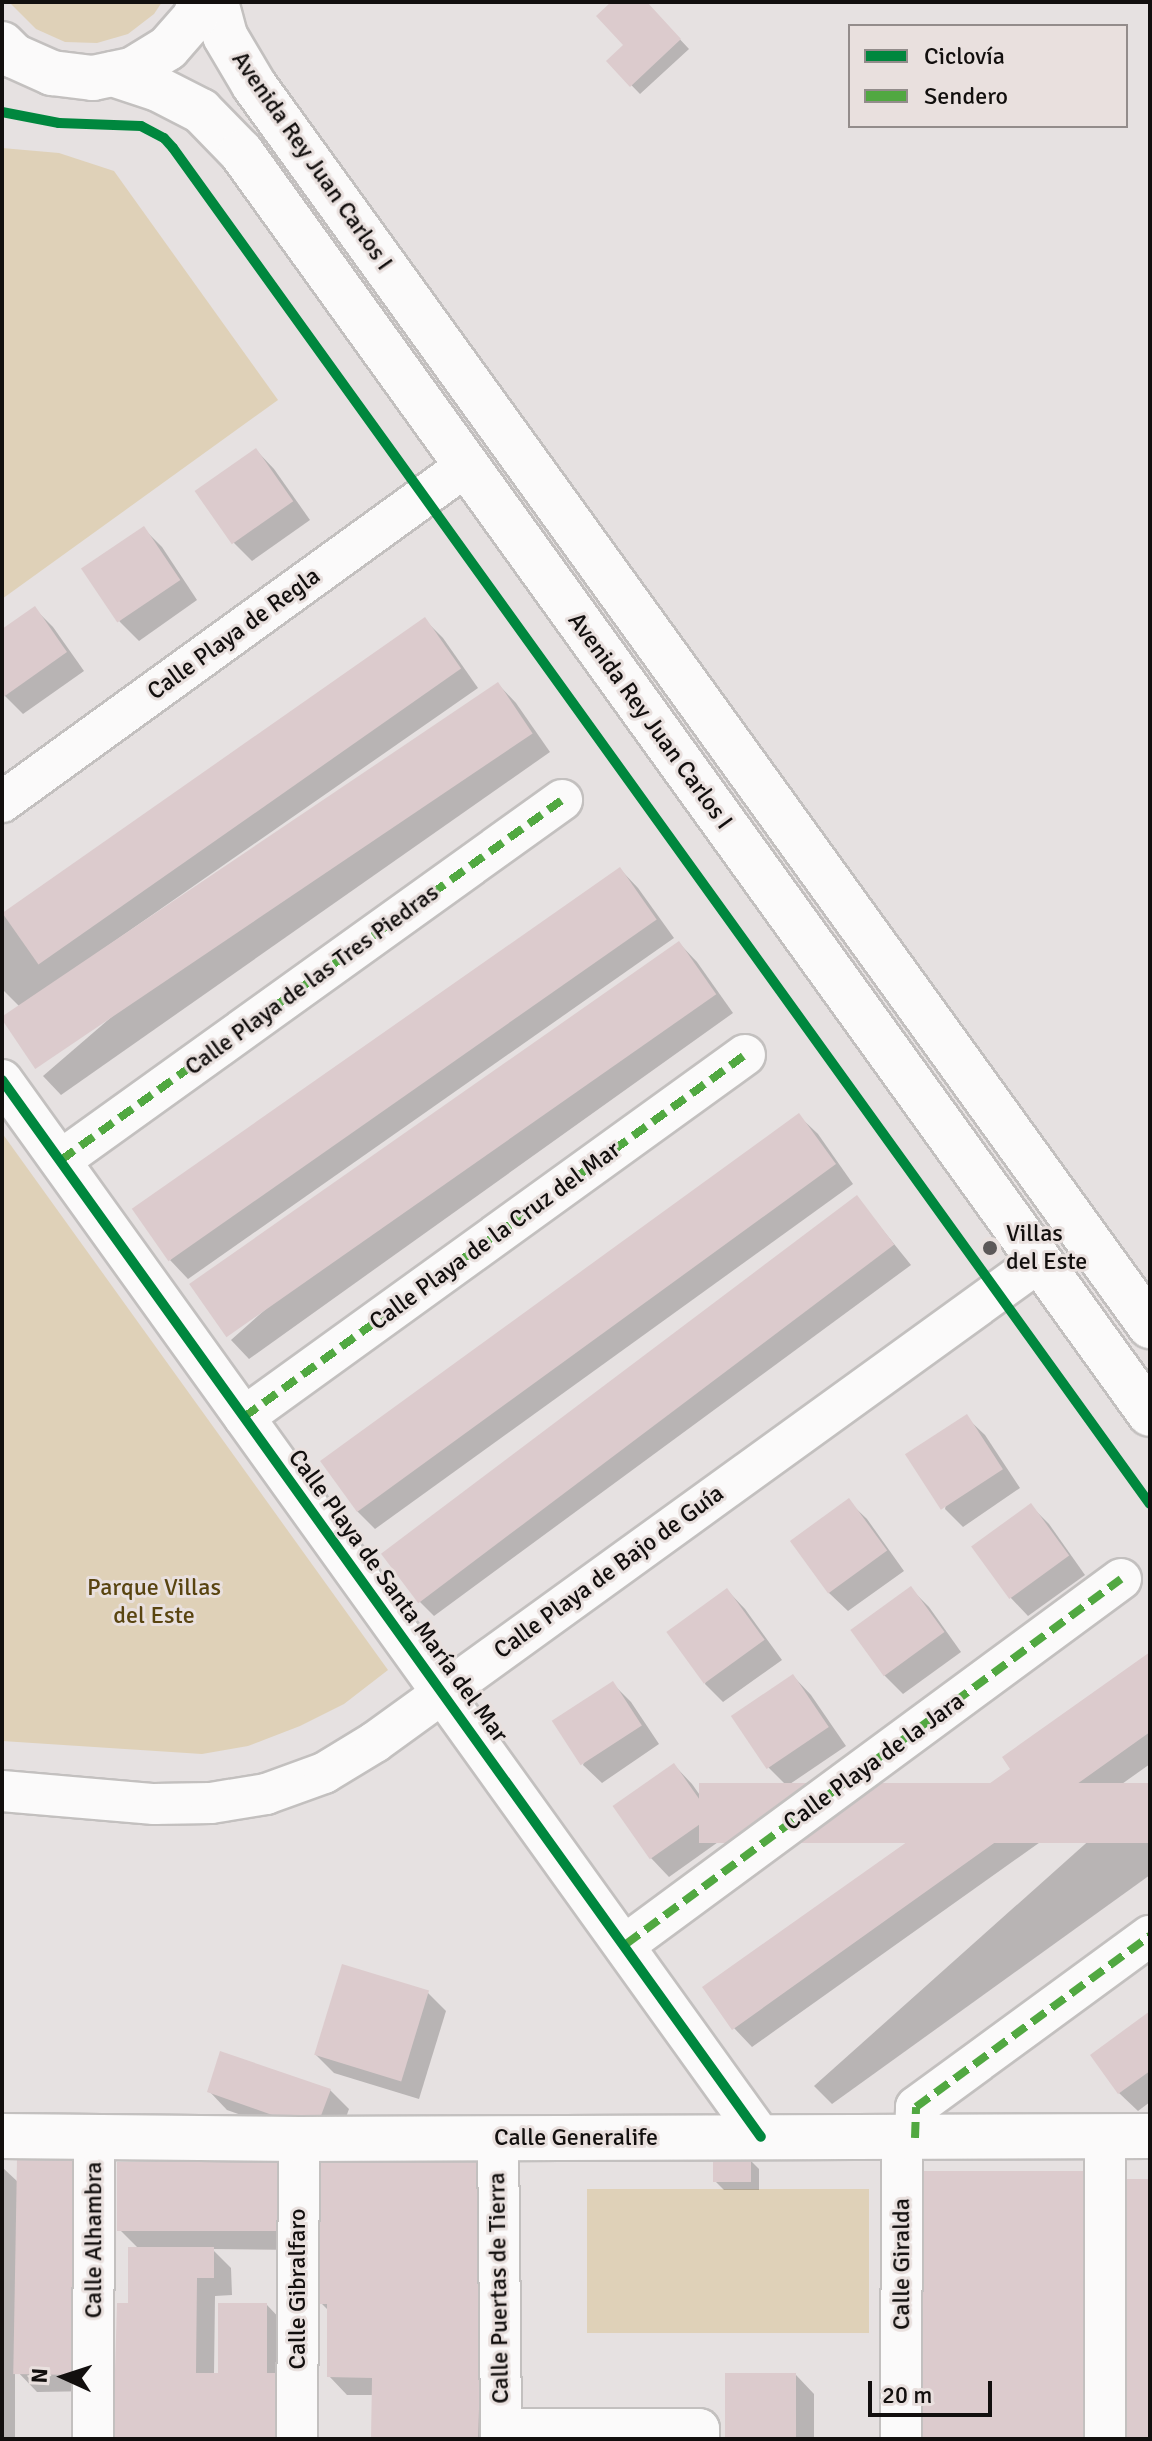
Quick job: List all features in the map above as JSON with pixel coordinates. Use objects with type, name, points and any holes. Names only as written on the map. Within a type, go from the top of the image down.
[{"type":"main road","name":"Avenida Rey Juan Carlos I","points":[[2,44],[14,56],[52,73],[93,78],[132,70],[168,48],[195,17],[200,2]]},
{"type":"main road","name":"Avenida Rey Juan Carlos I","points":[[216,2],[225,36],[254,85],[1150,1326]]},
{"type":"main road","points":[[2,70],[52,73]]},
{"type":"main road","name":"Avenida Rey Juan Carlos I","points":[[113,74],[158,89],[201,111],[241,152],[1150,1414]]},
{"type":"main road","name":"Calle Generalife","points":[[2,2136],[299,2139],[1150,2136]]},
{"type":"street","name":"Calle Playa de Regla","points":[[2,802],[466,466]]},
{"type":"street","name":"Calle Playa de las Tres Piedras","points":[[61,1160],[562,800]]},
{"type":"street","name":"Calle Playa de la Cruz del Mar","points":[[244,1417],[745,1055]]},
{"type":"street","name":"Calle Playa de Santa María del Mar","points":[[2,1080],[626,1944],[761,2137]]},
{"type":"street","name":"Calle Playa de Bajo de Guía","points":[[2,1791],[154,1804],[211,1803],[266,1794],[324,1773],[442,1692],[1040,1261]]},
{"type":"street","name":"Calle Playa de la Jara","points":[[626,1944],[1121,1579]]},
{"type":"street","name":"Calle Giralda","points":[[901,2439],[909,2138],[916,2107],[1150,1936]]},
{"type":"street","name":"Calle Alhambra","points":[[93,2439],[94,2136]]},
{"type":"street","points":[[1105,2136],[1105,2439]]},
{"type":"street","name":"Calle Puertas de Tierra","points":[[498,2138],[501,2434]]},
{"type":"street","name":"Calle Gibralfaro","points":[[297,2439],[299,2139]]},
{"type":"street","points":[[501,2434],[699,2429],[699,2439]]},
{"type":"green space","points":[[9,2],[162,2],[154,14],[128,34],[97,43],[65,42],[36,29]]},
{"type":"green space","points":[[2,148],[59,153],[114,171],[278,400],[2,599]]},
{"type":"green space","name":"Parque Villas del Este","points":[[2,1133],[388,1670],[344,1704],[300,1726],[248,1746],[202,1754],[2,1741]]},
{"type":"green space","points":[[587,2189],[869,2189],[869,2333],[587,2333]]},
{"type":"building","points":[[611,2],[647,2],[681,39],[630,87],[606,61],[623,45],[596,16]]},
{"type":"building","points":[[256,448],[293,501],[232,544],[195,491]]},
{"type":"building","points":[[144,526],[180,580],[117,622],[81,568]]},
{"type":"building","points":[[35,606],[67,652],[2,698],[2,629]]},
{"type":"building","points":[[425,617],[461,669],[38,965],[2,913]]},
{"type":"building","points":[[498,682],[533,733],[35,1069],[2,1017]]},
{"type":"building","points":[[620,867],[657,919],[168,1261],[132,1209]]},
{"type":"building","points":[[679,941],[716,994],[226,1337],[189,1284]]},
{"type":"building","points":[[799,1113],[836,1164],[357,1512],[320,1461]]},
{"type":"building","points":[[857,1195],[894,1245],[418,1603],[381,1554]]},
{"type":"building","points":[[967,1414],[1003,1469],[941,1510],[905,1454]]},
{"type":"building","points":[[849,1498],[887,1551],[828,1593],[790,1541]]},
{"type":"building","points":[[1031,1503],[1069,1556],[1009,1599],[971,1546]]},
{"type":"building","points":[[911,1586],[945,1632],[884,1676],[850,1630]]},
{"type":"building","points":[[727,1588],[765,1640],[704,1684],[666,1632]]},
{"type":"building","points":[[1150,1652],[1150,1732],[732,2030],[702,1987],[1010,1769],[1002,1757]]},
{"type":"building","points":[[793,1674],[829,1727],[767,1769],[731,1716]]},
{"type":"building","points":[[613,1681],[642,1725],[581,1765],[552,1721]]},
{"type":"building","points":[[674,1763],[711,1816],[650,1859],[613,1806]]},
{"type":"building","points":[[699,1783],[1150,1783],[1150,1843],[699,1843]]},
{"type":"building","points":[[342,1964],[429,1991],[401,2081],[314,2055]]},
{"type":"building","points":[[1150,2011],[1150,2071],[1118,2094],[1090,2055]]},
{"type":"building","points":[[220,2051],[331,2089],[319,2121],[289,2121],[207,2092]]},
{"type":"building","points":[[713,2158],[751,2158],[751,2182],[713,2182]]},
{"type":"building","points":[[17,2160],[78,2161],[74,2375],[13,2374]]},
{"type":"building","points":[[117,2162],[283,2162],[283,2231],[117,2231]]},
{"type":"building","points":[[319,2162],[483,2162],[484,2409],[479,2409],[478,2439],[371,2439],[372,2378],[327,2377],[327,2304],[319,2304]]},
{"type":"building","points":[[919,2171],[1090,2171],[1090,2439],[919,2439]]},
{"type":"building","points":[[1125,2179],[1150,2179],[1150,2439],[1125,2439]]},
{"type":"building","points":[[128,2247],[214,2247],[214,2278],[197,2278],[196,2373],[218,2373],[218,2303],[267,2303],[267,2373],[285,2373],[285,2439],[113,2439],[117,2303],[128,2303]]},
{"type":"building","points":[[725,2373],[796,2373],[796,2439],[725,2439]]},
{"type":"marked path","points":[[61,1160],[562,800]]},
{"type":"marked path","points":[[244,1417],[745,1055]]},
{"type":"marked path","points":[[626,1944],[1121,1579]]},
{"type":"marked path","points":[[915,2138],[916,2107],[1150,1936]]},
{"type":"cycle path","points":[[2,112],[59,123],[141,126],[164,138],[173,148],[1150,1504]]},
{"type":"cycle path","points":[[2,1080],[761,2137]]},
{"type":"place","name":"Villas del Este","points":[[990,1248]]}]
